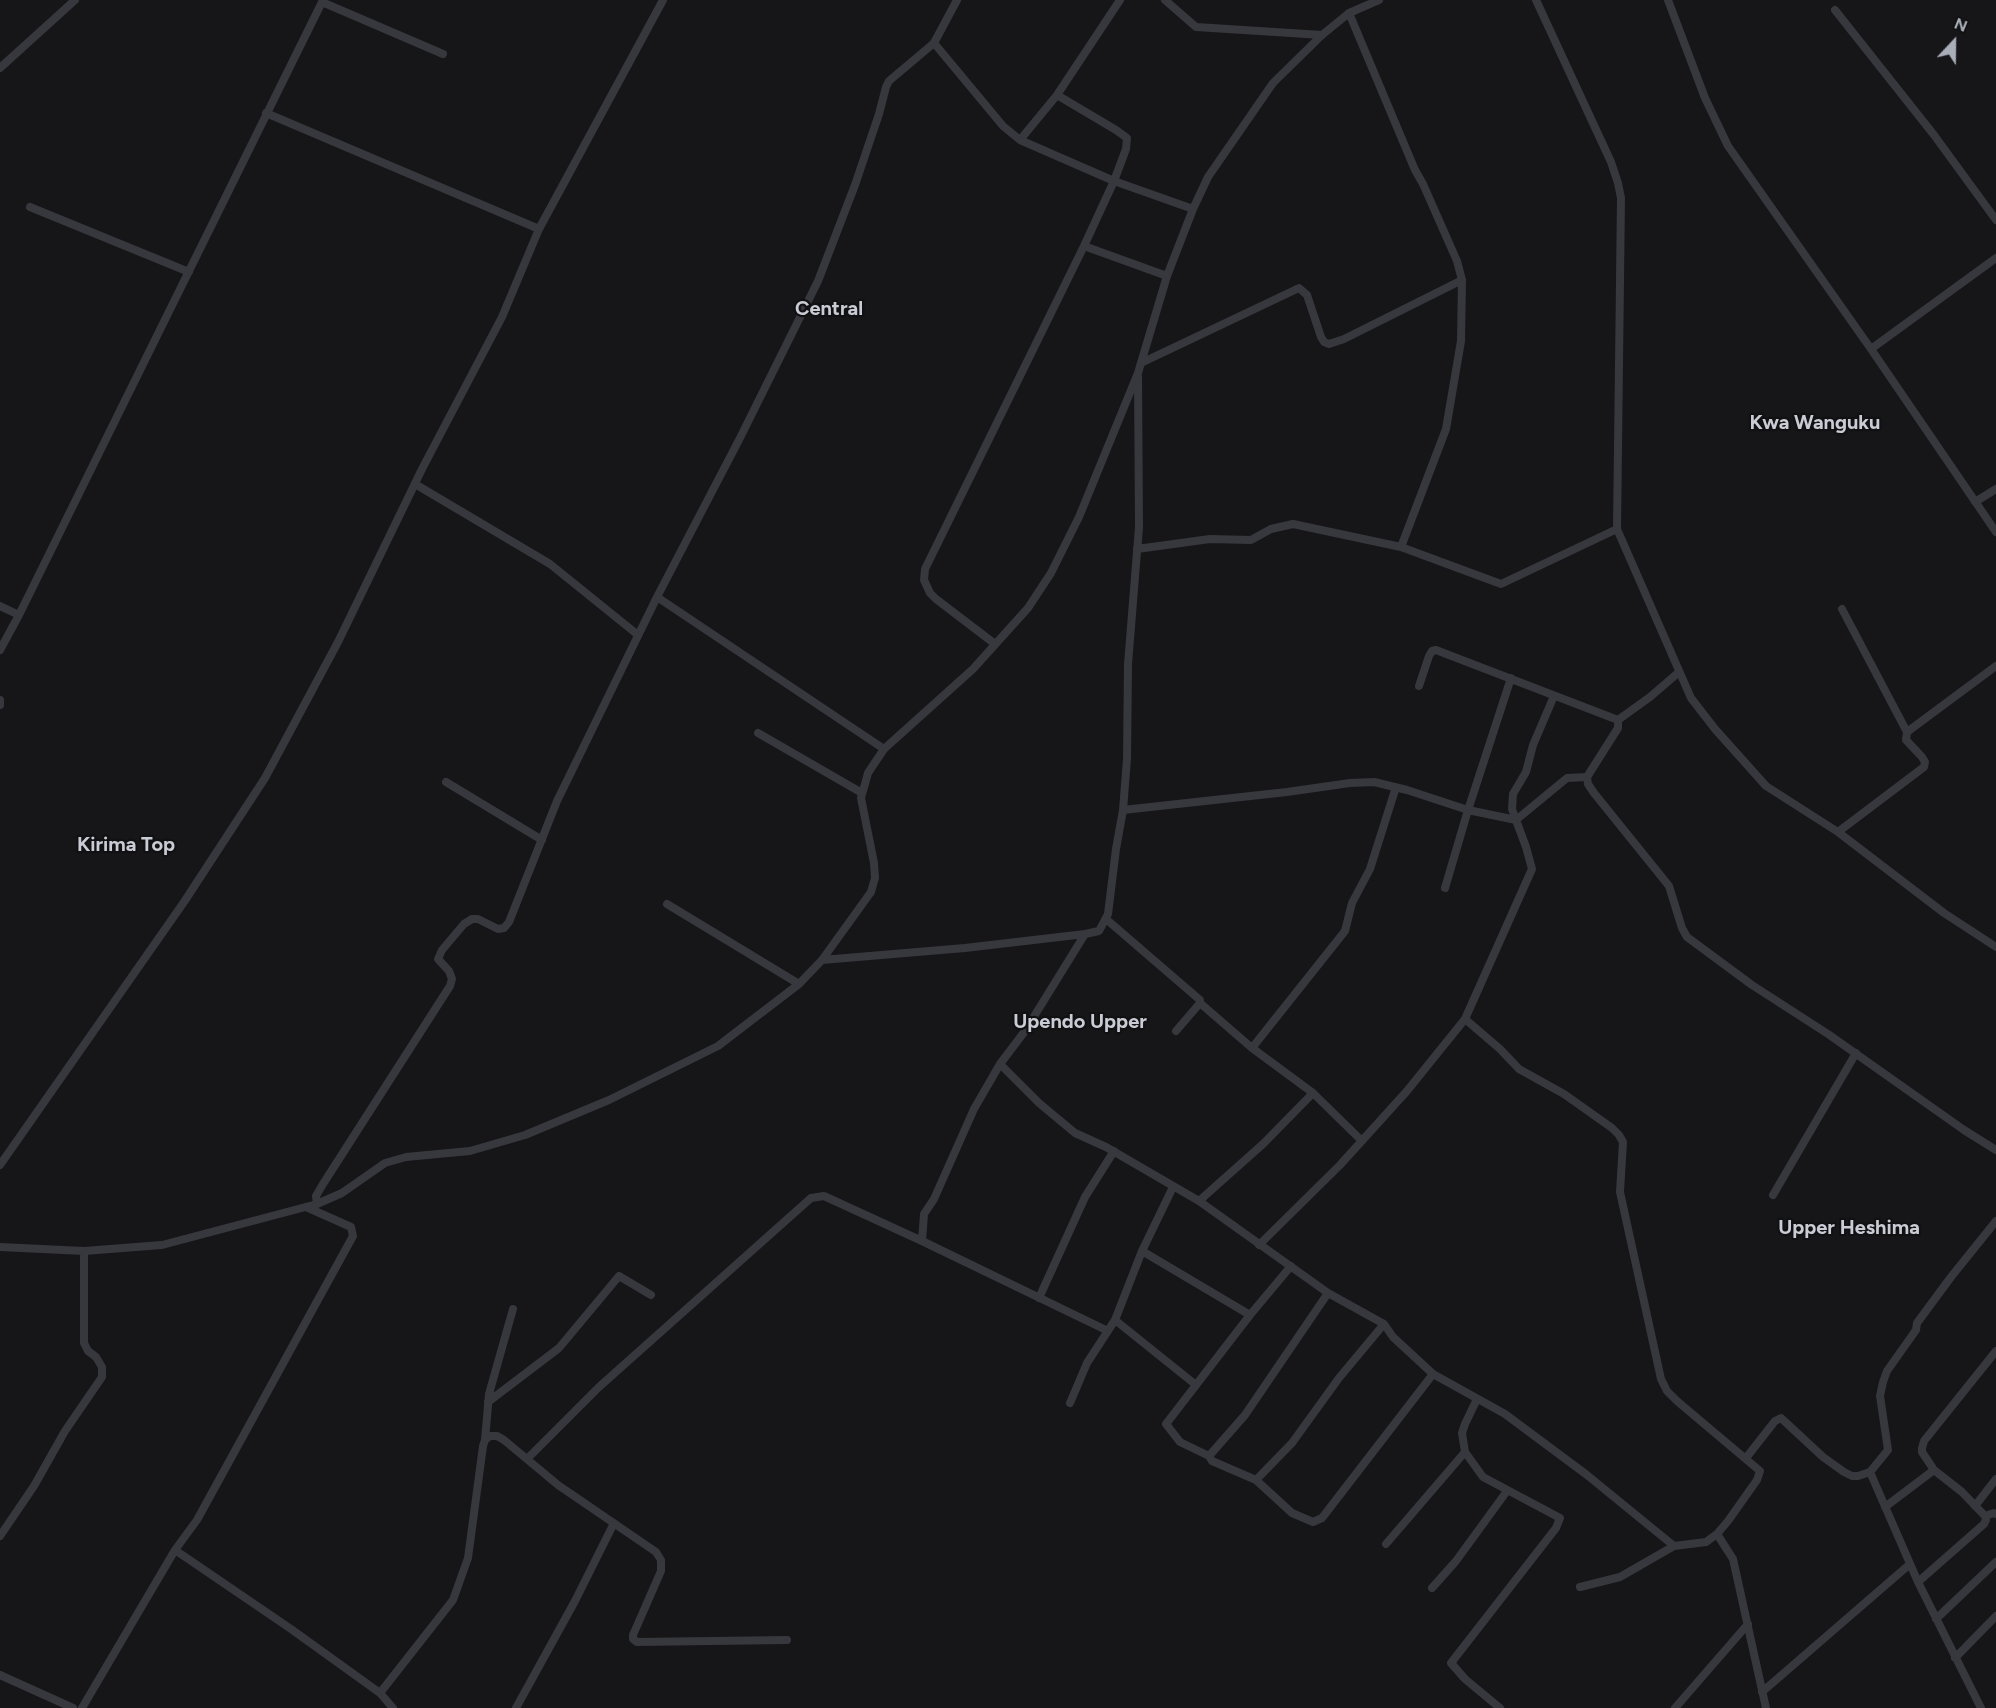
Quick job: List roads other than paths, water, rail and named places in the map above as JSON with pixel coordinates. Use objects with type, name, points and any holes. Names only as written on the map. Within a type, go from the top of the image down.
[{"type":"street","points":[[0,68],[75,0]]},
{"type":"street","points":[[0,1165],[184,902],[265,778],[338,642],[415,484],[502,316],[539,229],[663,0]]},
{"type":"street","points":[[317,1204],[316,1196],[323,1184],[450,986],[452,979],[449,971],[438,959],[442,950],[464,924],[472,919],[498,929],[504,928],[517,906],[557,801],[657,597],[818,281],[855,185],[886,87],[934,43],[957,0]]},
{"type":"street","points":[[1020,140],[1057,94],[1120,0]]},
{"type":"street","points":[[1165,0],[1196,27],[1322,35]]},
{"type":"street","points":[[0,1247],[84,1251],[162,1245],[317,1204],[342,1193],[385,1163],[406,1157],[470,1151],[525,1135],[609,1100],[718,1046],[799,984],[822,960],[871,892],[875,878],[874,863],[861,798],[868,773],[884,749],[973,669],[1028,608],[1051,573],[1079,518],[1138,373],[1167,276],[1208,177],[1272,83],[1322,35],[1349,13],[1379,0]]},
{"type":"street","points":[[1536,0],[1611,162],[1621,198],[1617,529],[1691,698],[1715,729],[1766,786],[1838,832],[1944,913],[1996,947]]},
{"type":"street","points":[[1668,0],[1705,98],[1728,146],[1996,532]]},
{"type":"street","points":[[0,650],[322,1],[442,54]]},
{"type":"street","points":[[1835,10],[1934,135],[1996,220]]},
{"type":"street","points":[[1349,13],[1415,170],[1424,184],[1453,252],[1462,280],[1461,341],[1446,429],[1401,547]]},
{"type":"street","points":[[934,43],[1004,126],[1020,140],[1114,181],[1193,209]]},
{"type":"street","points":[[996,644],[930,593],[924,580],[925,569],[1084,246],[1126,149],[1127,138],[1057,94]]},
{"type":"street","points":[[266,112],[539,229]]},
{"type":"street","points":[[30,207],[189,272]]},
{"type":"street","points":[[1084,246],[1167,276]]},
{"type":"street","points":[[1871,349],[1996,258]]},
{"type":"street","points":[[1141,363],[1299,288],[1307,296],[1321,337],[1329,344],[1344,339],[1462,280]]},
{"type":"street","points":[[822,960],[965,948],[1085,934],[1099,931],[1106,918],[1111,899],[1123,810],[1127,759],[1128,664],[1139,527],[1138,373]]},
{"type":"street","points":[[415,484],[550,564],[638,635]]},
{"type":"street","points":[[1975,502],[1996,489]]},
{"type":"street","points":[[1137,549],[1210,538],[1251,540],[1271,529],[1293,525],[1401,547],[1503,584],[1617,529]]},
{"type":"street","points":[[657,597],[884,749]]},
{"type":"street","points":[[0,606],[19,615]]},
{"type":"street","points":[[1838,832],[1924,767],[1925,762],[1906,740],[1907,732],[1842,609]]},
{"type":"street","points":[[1419,686],[1432,651],[1436,650],[1618,720]]},
{"type":"street","points":[[1907,732],[1996,666]]},
{"type":"street","points":[[1618,720],[1679,672]]},
{"type":"street","points":[[1445,888],[1511,678]]},
{"type":"street","points":[[1259,1245],[1407,1092],[1465,1019],[1532,869],[1512,809],[1514,794],[1526,772],[1533,745],[1554,696]]},
{"type":"street","points":[[0,700],[0,705]]},
{"type":"street","points":[[1587,777],[1618,728],[1618,720]]},
{"type":"street","points":[[758,733],[862,793]]},
{"type":"street","points":[[1516,820],[1567,778],[1587,777]]},
{"type":"street","points":[[1587,777],[1594,793],[1669,885],[1687,938],[1752,986],[1856,1053],[1996,1150]]},
{"type":"street","points":[[446,782],[542,840]]},
{"type":"street","points":[[1123,810],[1374,782],[1468,810],[1516,820]]},
{"type":"street","points":[[1252,1047],[1345,931],[1352,903],[1370,869],[1396,787]]},
{"type":"street","points":[[667,904],[799,984]]},
{"type":"street","points":[[1106,918],[1200,1000],[1200,1003],[1312,1093],[1362,1141]]},
{"type":"street","points":[[922,1241],[924,1214],[934,1199],[974,1109],[1085,934]]},
{"type":"street","points":[[1176,1031],[1200,1003]]},
{"type":"street","points":[[1465,1019],[1519,1069],[1564,1094],[1619,1135],[1623,1142],[1620,1192],[1660,1379],[1677,1401],[1760,1471],[1758,1480],[1717,1534],[1707,1542],[1674,1546],[1620,1577],[1580,1587]]},
{"type":"street","points":[[1773,1195],[1856,1053]]},
{"type":"street","points":[[1000,1065],[1039,1103],[1075,1133],[1114,1151],[1199,1201],[1328,1293],[1384,1324],[1393,1337],[1433,1374],[1505,1414],[1587,1475],[1674,1546]]},
{"type":"street","points":[[1199,1201],[1263,1144],[1312,1093]]},
{"type":"street","points":[[1039,1298],[1085,1197],[1114,1151]]},
{"type":"street","points":[[1070,1402],[1087,1363],[1115,1320],[1142,1251],[1173,1187]]},
{"type":"street","points":[[526,1459],[599,1387],[811,1198],[824,1196],[1108,1331]]},
{"type":"street","points":[[82,1708],[175,1550],[197,1520],[353,1236],[351,1227],[306,1207]]},
{"type":"street","points":[[1746,1458],[1775,1421],[1781,1418],[1823,1457],[1844,1472],[1852,1476],[1870,1472],[1888,1450],[1880,1396],[1882,1382],[1887,1371],[1916,1330],[1917,1323],[1996,1221]]},
{"type":"street","points":[[1987,1232],[1996,1238]]},
{"type":"street","points":[[0,1536],[34,1486],[65,1431],[102,1377],[102,1367],[84,1343],[84,1251]]},
{"type":"street","points":[[1142,1251],[1250,1315]]},
{"type":"street","points":[[1291,1266],[1166,1424],[1180,1442],[1209,1456],[1212,1461],[1256,1480],[1292,1513],[1313,1522],[1322,1518],[1433,1374]]},
{"type":"street","points":[[489,1402],[559,1347],[620,1276],[651,1296]]},
{"type":"street","points":[[1209,1456],[1245,1415],[1328,1293]]},
{"type":"street","points":[[380,1693],[453,1600],[468,1558],[489,1402],[513,1309]]},
{"type":"street","points":[[1115,1320],[1196,1385]]},
{"type":"street","points":[[1256,1480],[1292,1443],[1384,1324]]},
{"type":"street","points":[[1918,1582],[1984,1524],[1984,1516],[1934,1470],[1922,1452],[1924,1441],[1996,1351]]},
{"type":"street","points":[[1477,1400],[1462,1433],[1466,1452],[1483,1477],[1560,1518],[1560,1523],[1451,1663],[1465,1679],[1500,1708]]},
{"type":"street","points":[[485,1440],[490,1436],[497,1436],[558,1485],[656,1552],[661,1560],[661,1571],[633,1635],[633,1639],[637,1642],[787,1640]]},
{"type":"street","points":[[1386,1544],[1466,1452]]},
{"type":"street","points":[[1885,1507],[1934,1470]]},
{"type":"street","points":[[1870,1472],[1918,1582],[1981,1708]]},
{"type":"street","points":[[1975,1506],[1996,1479]]},
{"type":"street","points":[[1432,1587],[1456,1561],[1507,1491]]},
{"type":"street","points":[[1984,1516],[1996,1514]]},
{"type":"street","points":[[516,1708],[576,1602],[614,1523]]},
{"type":"street","points":[[1717,1534],[1733,1559],[1766,1708]]},
{"type":"street","points":[[175,1550],[380,1693],[393,1708]]},
{"type":"street","points":[[1936,1619],[1996,1562]]},
{"type":"street","points":[[1762,1692],[1910,1564]]},
{"type":"street","points":[[1955,1658],[1996,1616]]},
{"type":"street","points":[[1675,1708],[1748,1624]]},
{"type":"street","points":[[0,1675],[73,1708]]},
{"type":"district","name":"Central","points":[[829,309]]},
{"type":"district","name":"Kwa Wanguku","points":[[1815,423]]},
{"type":"district","name":"Kirima Top","points":[[126,845]]},
{"type":"district","name":"Upendo Upper","points":[[1080,1022]]},
{"type":"district","name":"Upper Heshima","points":[[1849,1228]]}]
